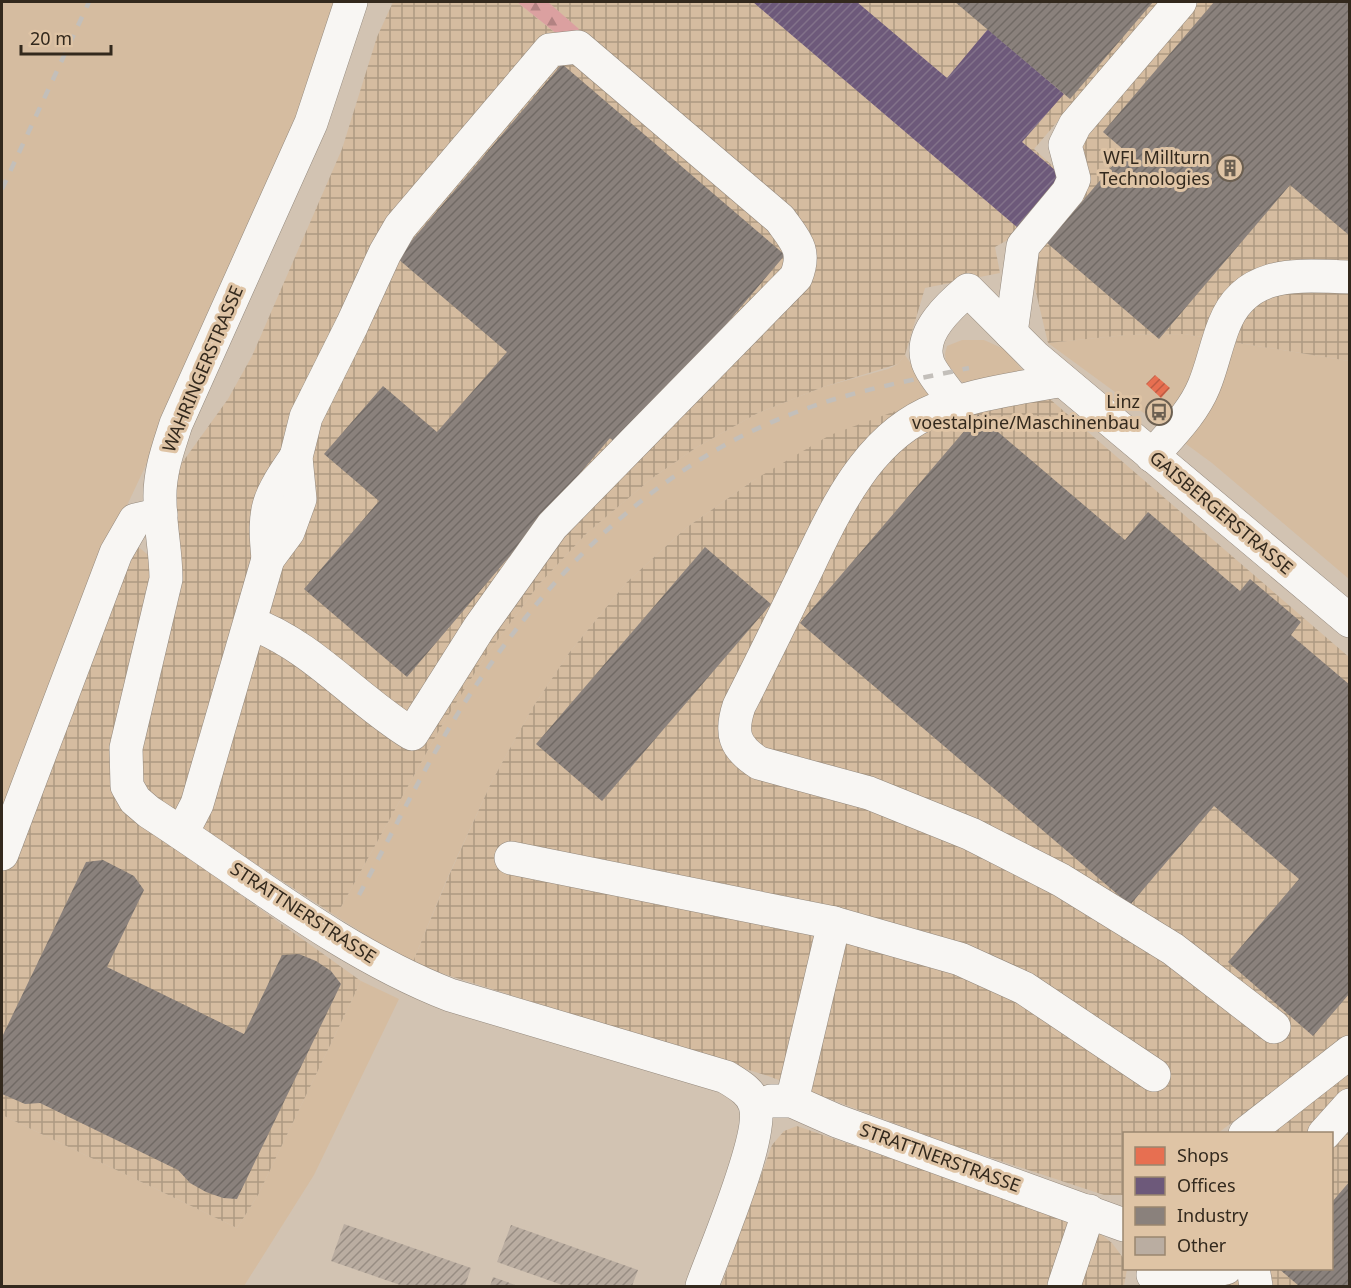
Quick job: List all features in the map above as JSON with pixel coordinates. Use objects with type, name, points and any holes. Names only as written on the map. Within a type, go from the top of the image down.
[{"type":"street","name":"WAHRINGERSTRASSE","points":[[161,514],[163,463],[176,424],[311,123],[351,2]]},
{"type":"street","points":[[1011,333],[1023,246],[1068,192],[1074,179],[1065,145],[1075,125],[1180,2]]},
{"type":"street","points":[[182,833],[197,804],[268,559],[288,532],[298,506],[300,499],[296,457],[306,417],[385,252],[400,227],[550,50],[578,47],[780,219],[799,245],[802,263],[796,277],[552,526],[479,628],[412,735],[389,721],[287,639],[250,623]]},
{"type":"street","points":[[1152,456],[1195,405],[1204,386],[1224,323],[1240,300],[1262,283],[1283,276],[1350,277]]},
{"type":"street","points":[[955,402],[927,360],[928,344],[937,321],[968,290],[1011,333]]},
{"type":"street","name":"GAISBERGERSTRASSE","points":[[1011,333],[1062,380],[1350,621]]},
{"type":"street","points":[[1062,380],[955,402],[924,415],[893,436],[864,466],[843,499],[739,706],[733,724],[737,742],[744,754],[759,763],[869,793],[972,834],[1060,880],[1173,949],[1274,1027]]},
{"type":"street","name":"STRATTNERSTRASSE","points":[[161,514],[166,551],[166,579],[158,621],[132,717],[125,772],[127,786],[135,800],[279,902],[416,982],[450,996],[726,1077],[745,1089],[755,1104],[792,1101],[848,1125],[1123,1224]]},
{"type":"street","points":[[2,854],[116,553],[135,520],[161,514]]},
{"type":"street","points":[[510,858],[834,923],[960,958],[1024,988],[1154,1075]]},
{"type":"street","points":[[792,1101],[834,923]]},
{"type":"street","points":[[1248,1132],[1350,1052]]},
{"type":"street","points":[[702,1287],[752,1146],[757,1120],[755,1104]]},
{"type":"street","points":[[1326,1132],[1350,1105]]},
{"type":"street","points":[[1333,1138],[1350,1126]]},
{"type":"street","points":[[1064,1287],[1089,1211]]},
{"type":"street","points":[[1152,1277],[1180,1279],[1221,1270]]},
{"type":"street","points":[[1253,1270],[1256,1287]]},
{"type":"shaded area","points":[[2,2],[343,2],[246,252],[115,531],[135,544],[2,873]]},
{"type":"shaded area","points":[[393,2],[517,2],[567,42],[578,29],[548,2],[1160,2],[1034,149],[1066,178],[1022,232],[995,247],[1000,273],[925,288],[905,355],[898,364],[823,387],[758,413],[697,447],[651,479],[587,533],[540,583],[484,658],[438,732],[336,916],[165,805],[149,791],[139,774],[179,467],[228,399],[252,356],[342,149],[377,37]]},
{"type":"shaded area","name":"WFL Millturn Technologies","points":[[1199,2],[1349,2],[1349,361],[1184,334],[1126,335],[1048,343],[1029,263],[1087,132]]},
{"type":"shaded area","points":[[1184,334],[1349,361],[1349,579],[1212,463],[1048,343],[1126,335]]},
{"type":"shaded area","points":[[962,340],[984,340],[1004,349],[1027,375],[972,385],[962,382],[946,364],[945,354],[947,346]]},
{"type":"shaded area","points":[[905,355],[934,397],[754,480],[686,528],[627,582],[569,653],[533,707],[492,781],[447,879],[412,964],[336,916],[438,732],[484,658],[540,583],[587,533],[651,479],[697,447],[758,413],[823,387],[888,369],[898,364]]},
{"type":"shaded area","points":[[1044,394],[1349,657],[1349,1035],[1219,1132],[1123,1132],[1123,1195],[1104,1195],[955,1146],[768,1076],[412,964],[492,781],[533,707],[569,653],[627,582],[686,528],[754,480],[830,435],[934,397]]},
{"type":"shaded area","points":[[135,544],[147,554],[153,565],[111,748],[165,841],[361,981],[258,1195],[237,1228],[2,1115],[2,873]]},
{"type":"shaded area","points":[[361,981],[399,999],[314,1175],[244,1286],[2,1286],[2,1115],[237,1228],[258,1195]]},
{"type":"shaded area","points":[[1349,1073],[1349,1286],[1165,1286],[1171,1270],[1333,1270],[1333,1132],[1270,1132]]},
{"type":"shaded area","points":[[797,1126],[1093,1228],[1112,1243],[1123,1258],[1123,1270],[1127,1270],[1124,1286],[721,1286],[772,1145],[784,1131]]},
{"type":"green space","points":[[517,2],[548,2],[579,29],[567,42]]},
{"type":"building: Shops","points":[[1155,375],[1170,388],[1161,398],[1146,384]]},
{"type":"building: Offices","points":[[753,2],[857,2],[947,78],[988,29],[1064,94],[1022,142],[1062,176],[1018,228]]},
{"type":"building: Industry","points":[[955,2],[1153,2],[1070,99]]},
{"type":"building: Industry","name":"WFL Millturn Technologies","points":[[1214,2],[1350,2],[1350,236],[1290,185],[1159,339],[1047,243],[1125,151],[1103,132]]},
{"type":"building: Industry","points":[[562,64],[785,255],[621,448],[610,438],[407,677],[304,589],[379,501],[324,454],[383,386],[437,432],[507,352],[397,258]]},
{"type":"building: Industry","points":[[978,415],[1125,540],[1148,512],[1240,591],[1250,579],[1301,622],[1291,635],[1350,685],[1350,993],[1313,1036],[1228,962],[1299,879],[1214,806],[1130,905],[800,623]]},
{"type":"building: Industry","points":[[705,547],[771,604],[602,801],[536,744]]},
{"type":"building: Industry","points":[[103,860],[134,876],[144,890],[107,967],[244,1034],[282,955],[299,954],[316,961],[331,971],[341,984],[237,1199],[223,1198],[206,1192],[190,1183],[178,1170],[40,1103],[25,1104],[2,1094],[2,1037],[86,862]]},
{"type":"building: Industry","points":[[1350,1181],[1350,1286],[1299,1286],[1280,1270],[1333,1270],[1333,1201]]},
{"type":"building: Other","points":[[344,1224],[471,1268],[465,1286],[403,1286],[331,1261]]},
{"type":"building: Other","points":[[511,1225],[638,1270],[632,1286],[565,1286],[497,1262]]},
{"type":"building: Other","points":[[493,1277],[518,1286],[490,1286]]},
{"type":"railway","points":[[2,189],[89,2]]},
{"type":"railway","points":[[359,895],[432,758],[481,678],[546,593],[620,518],[705,456],[752,431],[802,410],[843,397],[969,368]]},
{"type":"place","name":"WFL Millturn Technologies","points":[[1230,168]]},
{"type":"place","name":"Linz voestalpine/Maschinenbau","points":[[1159,412]]}]
